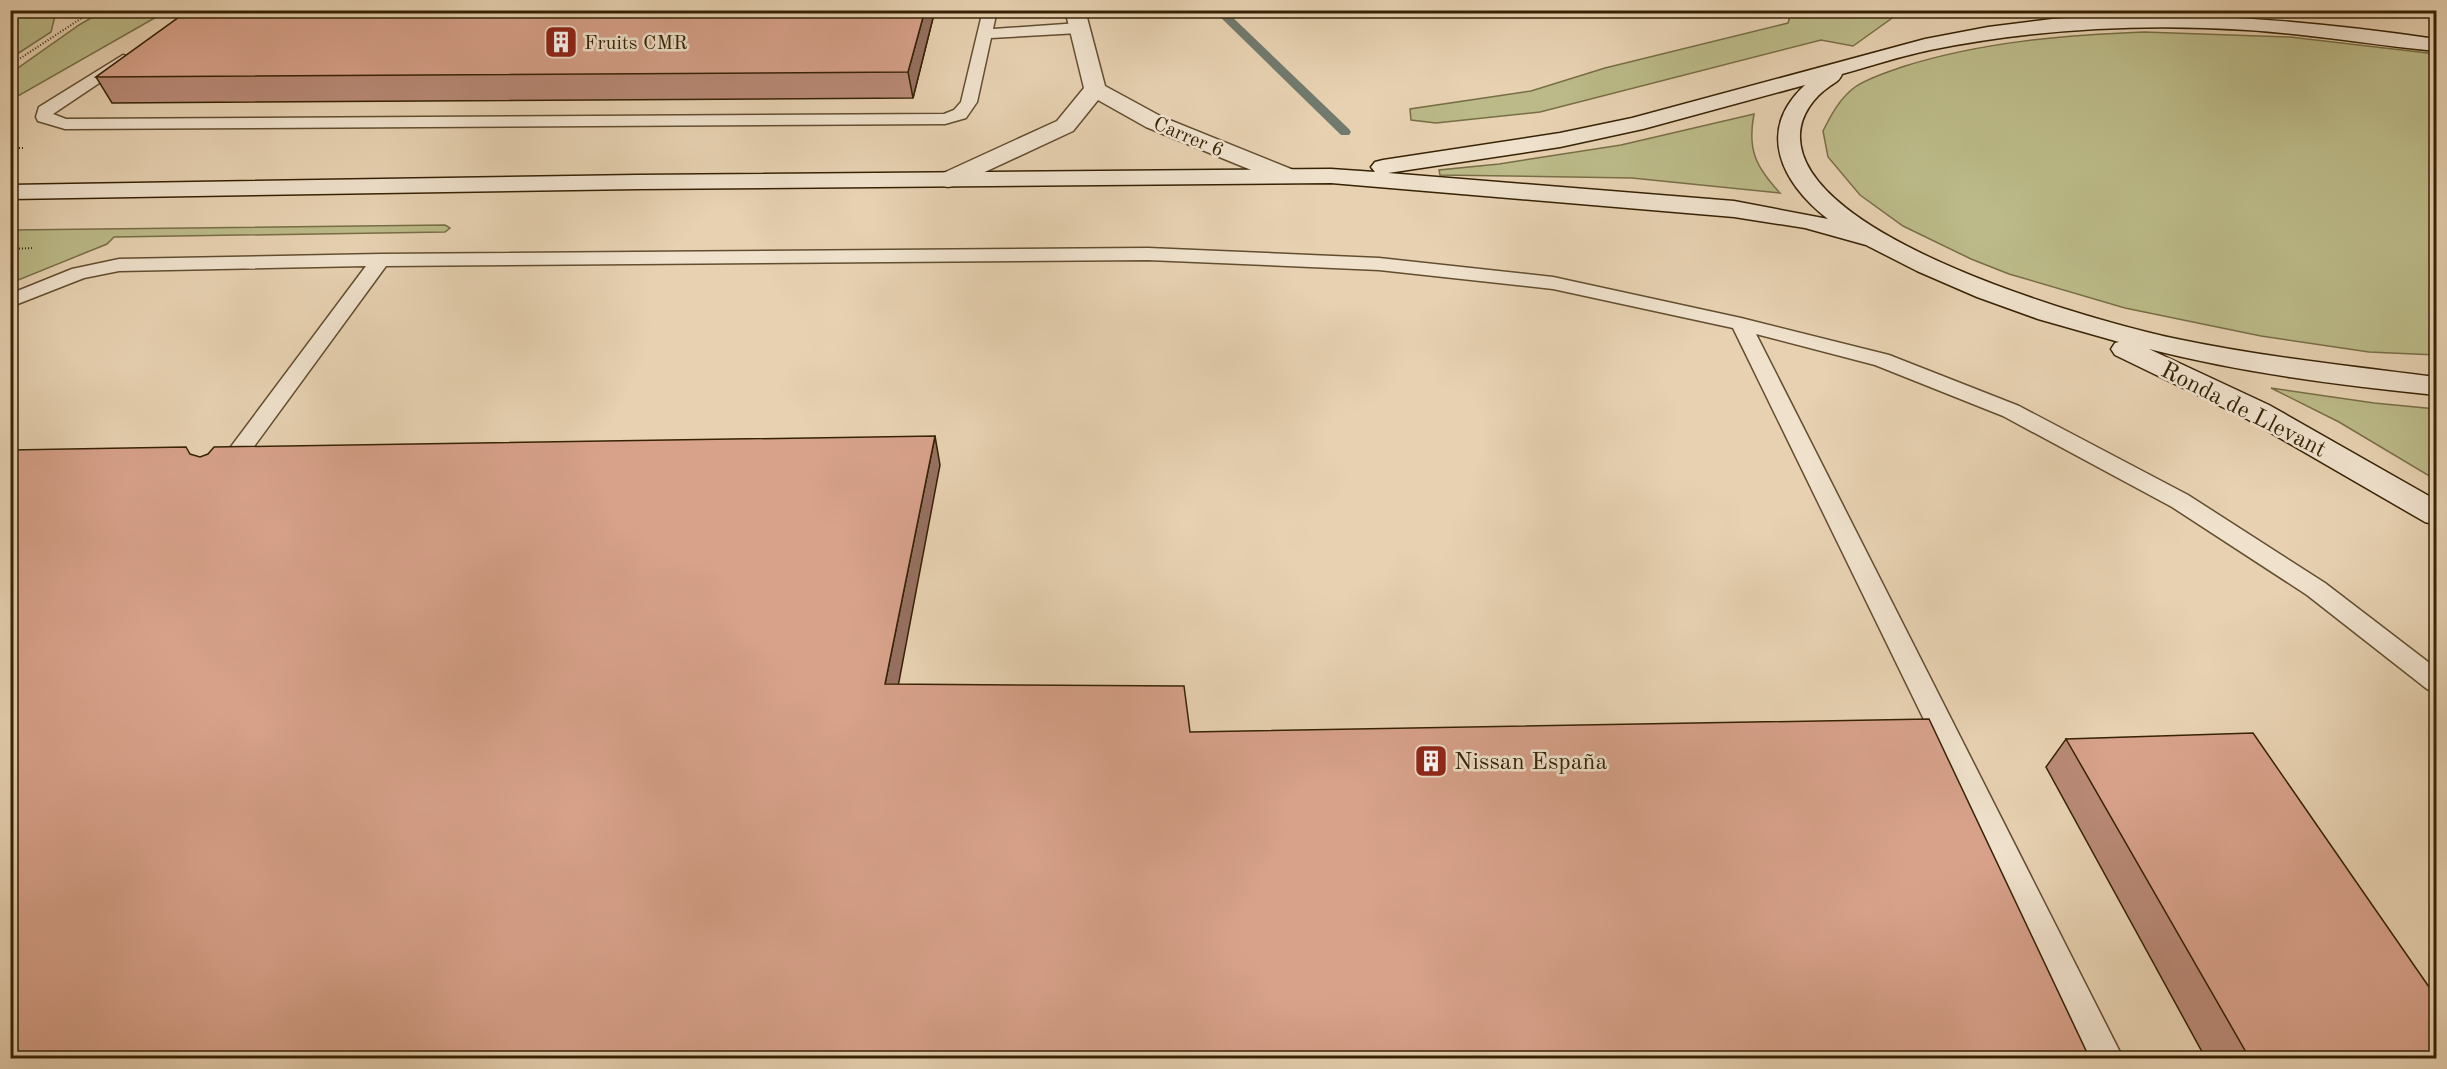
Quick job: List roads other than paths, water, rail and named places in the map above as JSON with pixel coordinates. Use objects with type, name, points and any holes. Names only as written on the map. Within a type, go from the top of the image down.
[{"type":"main road","points":[[1957,38],[2006,10]]},
{"type":"main road","points":[[2258,10],[2368,36]]},
{"type":"main road","points":[[948,180],[1065,126],[1095,89],[1077,19]]},
{"type":"main road","points":[[1331,176],[1560,140],[1723,102],[1957,38],[2034,27],[2160,22],[2295,28],[2436,45]]},
{"type":"main road","points":[[1844,68],[1815,85],[1801,98],[1789,124],[1788,148],[1798,171],[1817,194],[1843,218],[1870,238]]},
{"type":"main road","name":"Carrer 6","points":[[1095,89],[1154,122],[1287,176]]},
{"type":"main road","points":[[10,192],[1331,176],[1734,209],[1807,221],[1870,238],[1961,282],[2047,312],[2194,350],[2286,368],[2436,386]]},
{"type":"main road","name":"Ronda de Llevant","points":[[2047,312],[2258,412],[2436,514]]},
{"type":"lane","points":[[133,54],[45,110],[44,117],[65,123],[945,119],[960,114],[969,102],[990,10]]},
{"type":"lane","points":[[985,34],[1077,19]]},
{"type":"lane","points":[[10,301],[79,273],[119,265],[381,260],[1148,254],[1379,264],[1553,283],[1742,324],[1882,360],[2011,411],[2180,501],[2316,589],[2436,682]]},
{"type":"lane","points":[[220,476],[381,260]]},
{"type":"lane","points":[[1742,324],[2106,1059]]},
{"type":"waterway","points":[[1218,10],[1345,132]]},
{"type":"place","name":"Fruits CMR","points":[[561,42]]},
{"type":"place","name":"Nissan España","points":[[1431,761]]}]
